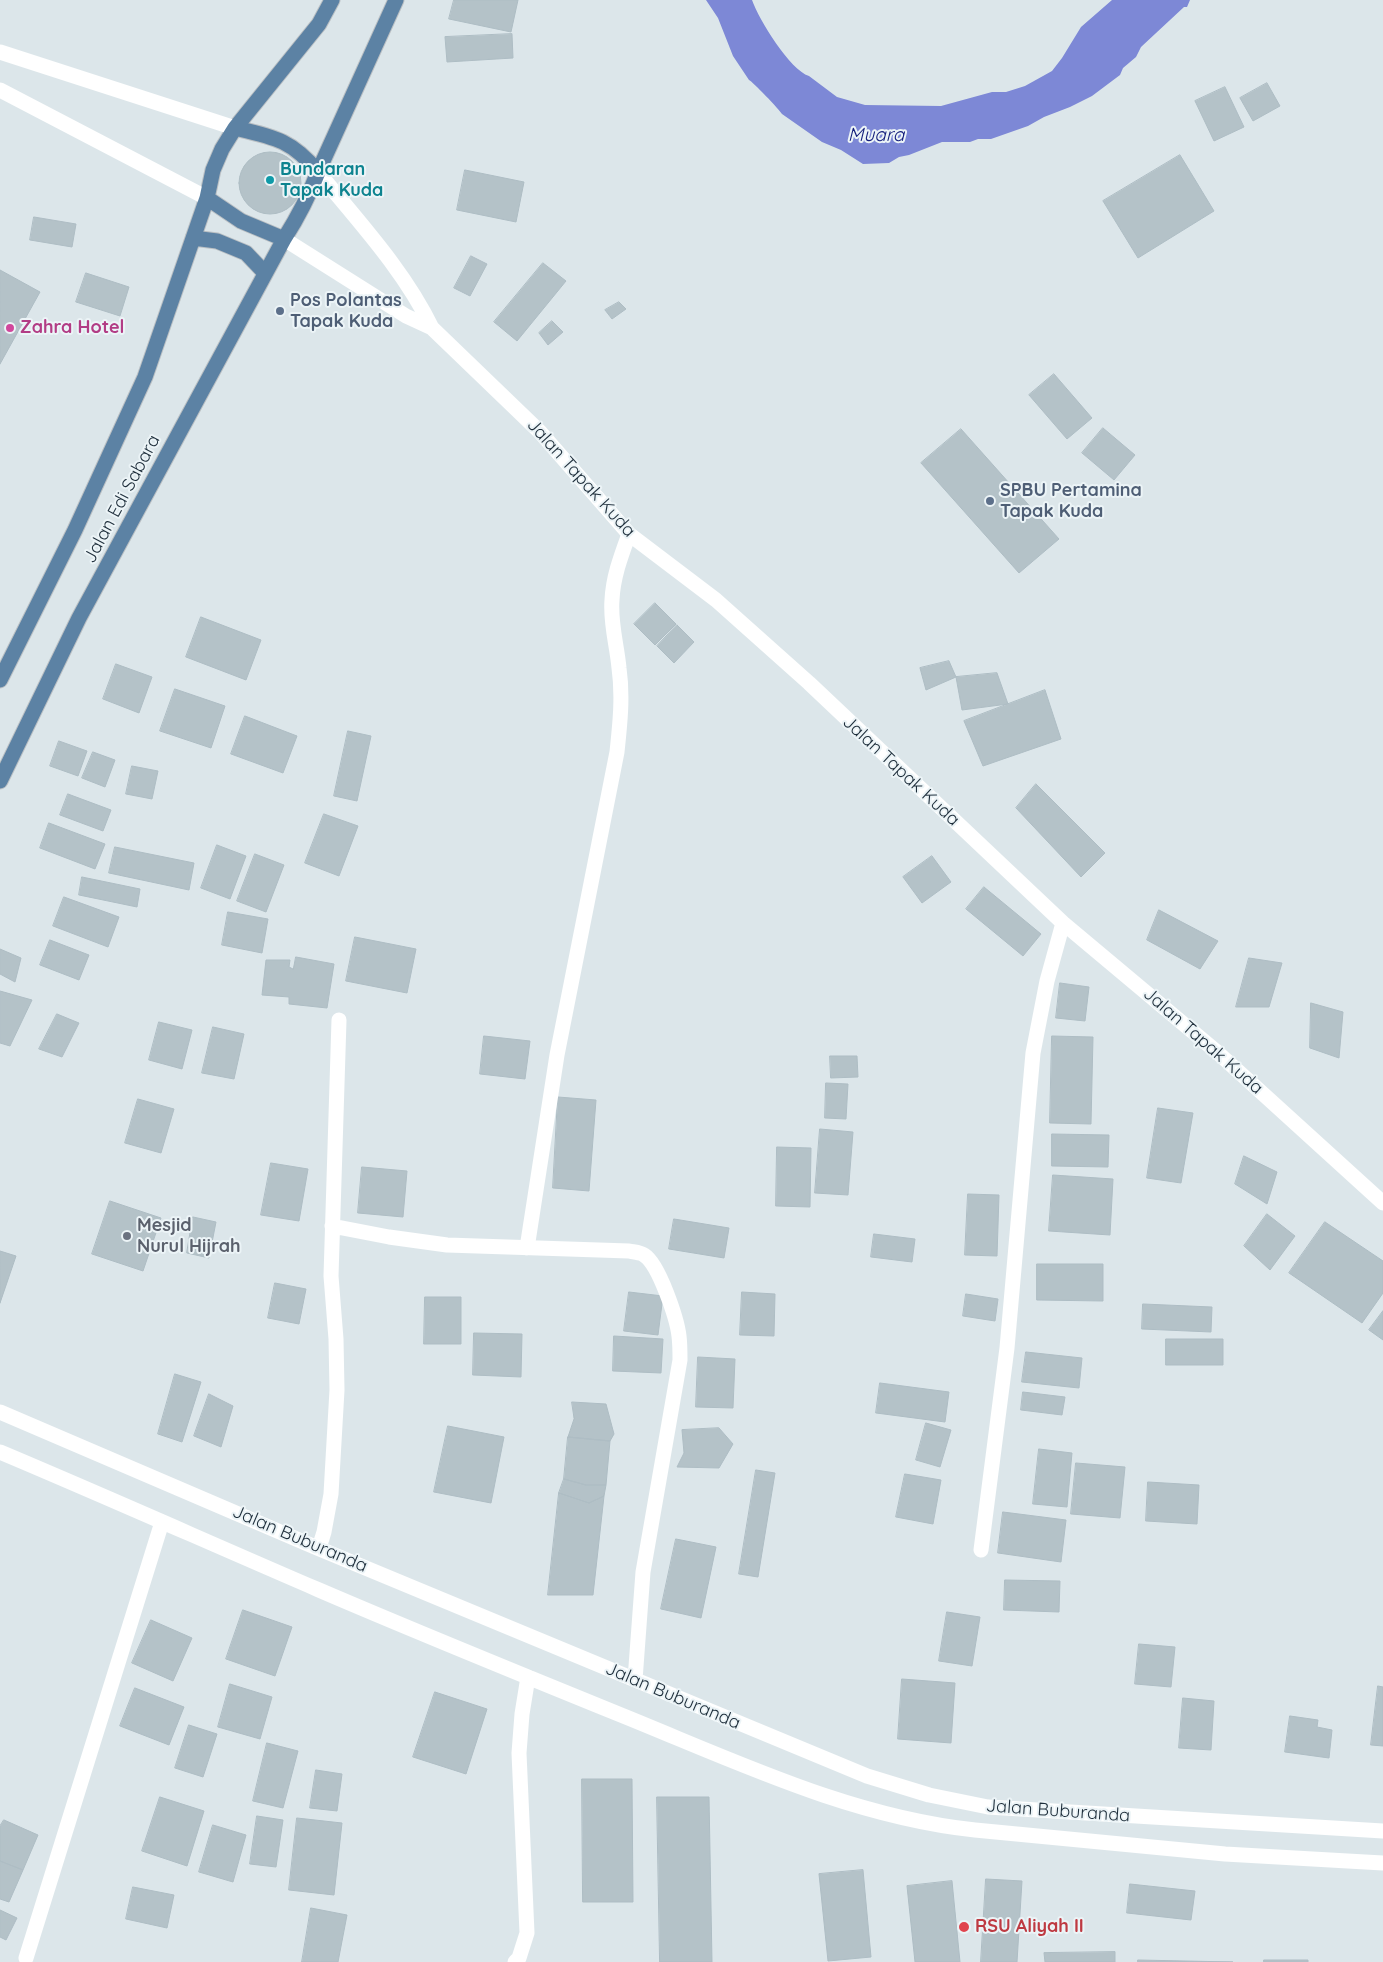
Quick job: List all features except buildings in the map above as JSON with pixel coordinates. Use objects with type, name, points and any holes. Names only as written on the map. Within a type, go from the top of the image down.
[{"type":"main road","points":[[332,0],[319,24],[235,128],[222,149],[213,170],[207,198],[241,221],[284,239],[309,196],[318,172],[396,0]]},
{"type":"main road","points":[[235,128],[282,141],[294,147],[305,156],[318,172]]},
{"type":"main road","name":"Jalan Edi Sabara","points":[[0,680],[75,530],[145,377],[207,198]]},
{"type":"main road","points":[[193,238],[217,240],[246,253],[265,273]]},
{"type":"main road","name":"Jalan Edi Sabara","points":[[0,781],[79,618],[284,239]]},
{"type":"street","points":[[3,52],[235,128]]},
{"type":"street","points":[[0,90],[207,198]]},
{"type":"street","name":"Jalan Tapak Kuda","points":[[318,172],[368,233],[419,301],[432,328]]},
{"type":"street","name":"Jalan Tapak Kuda","points":[[284,239],[406,316],[432,328],[540,432],[629,534],[731,613],[809,683],[1063,923],[1217,1052],[1383,1203]]},
{"type":"street","points":[[527,1248],[557,1055],[617,752],[621,708],[612,602],[616,569],[629,534]]},
{"type":"street","points":[[981,1550],[1007,1348],[1033,1053],[1047,981],[1063,923]]},
{"type":"street","points":[[319,1548],[331,1494],[336,1409],[336,1340],[331,1276],[338,1020]]},
{"type":"street","points":[[332,1226],[388,1237],[447,1245],[629,1251],[644,1255],[660,1276],[679,1335],[680,1360],[643,1572],[635,1680]]},
{"type":"street","name":"Jalan Buburanda","points":[[0,1412],[319,1548],[867,1776],[929,1795],[988,1807],[1383,1831]]},
{"type":"street","name":"Jalan Buburanda","points":[[0,1452],[317,1589],[528,1677],[784,1780],[878,1812],[940,1826],[1225,1854],[1383,1863]]},
{"type":"street","points":[[26,1958],[162,1522]]},
{"type":"street","points":[[515,1962],[519,1958],[527,1933],[519,1753],[522,1714],[528,1677]]},
{"type":"water","name":"Muara","points":[[706,0],[752,0],[761,19],[784,55],[801,72],[837,97],[865,105],[941,106],[992,92],[1006,92],[1025,86],[1052,71],[1081,27],[1112,0],[1190,0],[1187,7],[1184,7],[1141,47],[1136,57],[1123,68],[1120,75],[1092,96],[1028,126],[991,139],[978,139],[970,142],[942,142],[899,157],[889,163],[863,164],[841,150],[822,142],[782,114],[749,80],[733,56],[718,18]]},
{"type":"place","name":"Bundaran Tapak Kuda","points":[[270,180]]},
{"type":"place","name":"Pos Polantas Tapak Kuda","points":[[280,311]]},
{"type":"place","name":"Zahra Hotel","points":[[10,328]]},
{"type":"place","name":"SPBU Pertamina Tapak Kuda","points":[[990,501]]},
{"type":"place","name":"Mesjid Nurul Hijrah","points":[[127,1236]]},
{"type":"place","name":"RSU Aliyah II","points":[[964,1927]]}]
